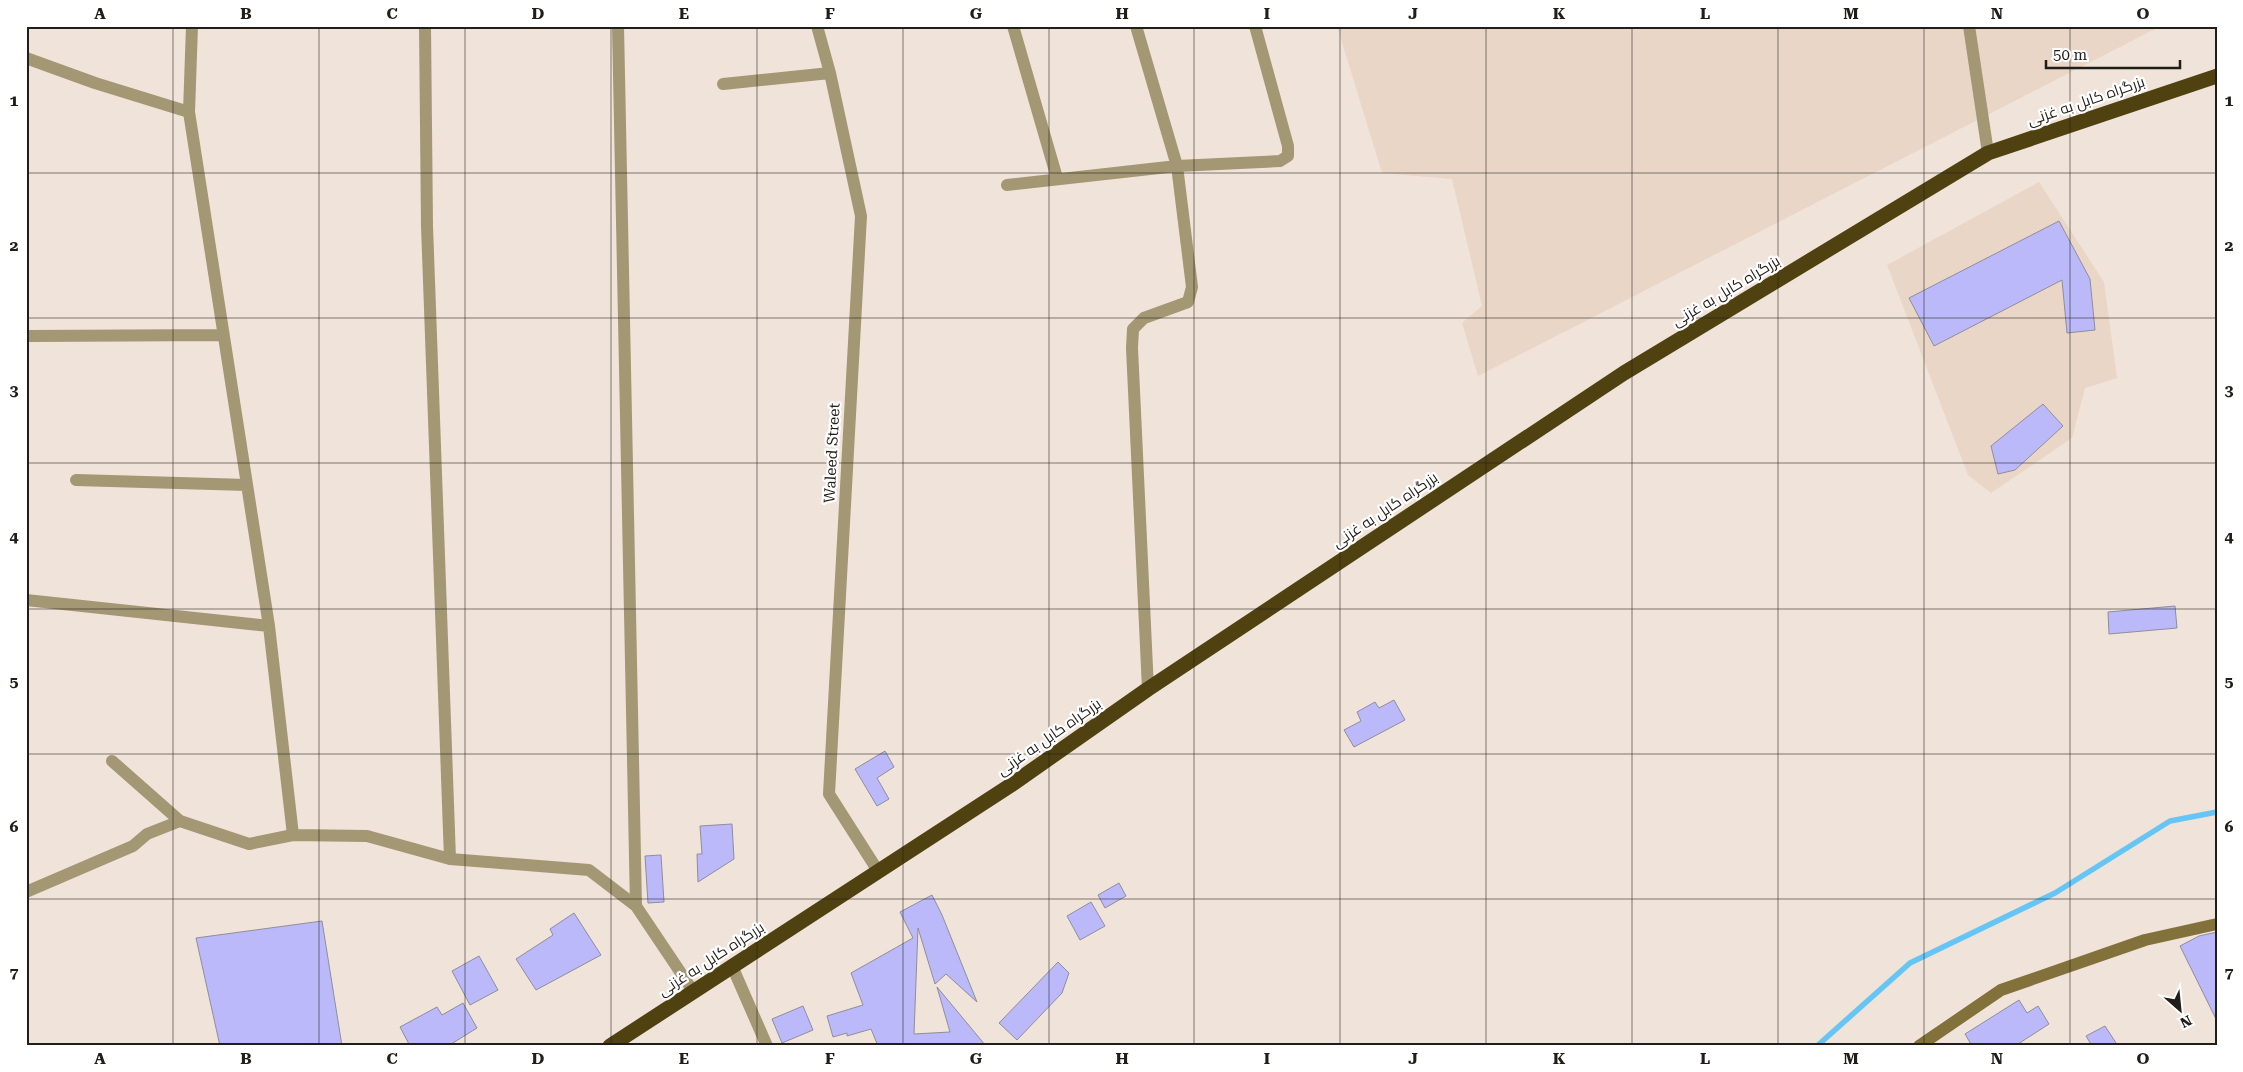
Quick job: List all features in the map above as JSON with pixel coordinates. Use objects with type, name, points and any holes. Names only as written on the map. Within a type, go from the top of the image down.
[{"type":"highway","name":"بزرگراه کابل به غزنی","points":[[610,1046],[1011,785],[1148,689],[1624,373],[1988,153],[2217,76]]},
{"type":"street","points":[[192,26],[189,112],[268,626],[293,835]]},
{"type":"street","points":[[425,26],[427,226],[450,859]]},
{"type":"street","points":[[618,26],[636,906]]},
{"type":"street","name":"Waleed Street","points":[[817,26],[830,73],[861,216],[829,794],[878,871]]},
{"type":"street","points":[[1013,26],[1057,178]]},
{"type":"street","points":[[1136,26],[1176,166],[1192,287],[1188,302],[1144,318],[1133,329],[1132,348],[1148,689]]},
{"type":"street","points":[[1007,185],[1176,166],[1280,161],[1288,156],[1288,146],[1254,26]]},
{"type":"street","points":[[1969,26],[1988,153]]},
{"type":"street","points":[[26,59],[94,83],[189,112]]},
{"type":"street","points":[[723,84],[830,73]]},
{"type":"street","points":[[29,336],[222,335]]},
{"type":"street","points":[[76,480],[247,485]]},
{"type":"street","points":[[26,600],[268,626]]},
{"type":"street","points":[[112,761],[180,821],[250,844],[293,835],[367,836],[450,859],[589,870],[636,906],[693,991]]},
{"type":"street","points":[[26,892],[132,846],[147,834],[180,821]]},
{"type":"street","points":[[1919,1046],[2001,990],[2145,940],[2217,924]]},
{"type":"street","points":[[732,966],[767,1046]]},
{"type":"shaded area","points":[[1337,26],[2161,26],[1478,376],[1462,323],[1482,306],[1452,179],[1382,173]]},
{"type":"shaded area","points":[[2039,182],[2104,282],[2117,378],[2085,388],[2072,438],[1991,493],[1968,475],[1887,265]]},
{"type":"building","points":[[2059,221],[2090,279],[2095,330],[2067,333],[2062,280],[1934,346],[1909,298]]},
{"type":"building","points":[[2043,404],[2063,426],[2015,470],[1998,474],[1991,446]]},
{"type":"building","points":[[2175,606],[2177,628],[2109,634],[2108,612]]},
{"type":"building","points":[[1394,700],[1405,720],[1354,747],[1344,730],[1361,721],[1357,712],[1375,702],[1379,708]]},
{"type":"building","points":[[885,751],[894,767],[877,778],[889,799],[877,806],[855,769]]},
{"type":"building","points":[[732,824],[734,859],[698,882],[697,854],[702,854],[700,826]]},
{"type":"building","points":[[661,855],[664,902],[648,903],[645,856]]},
{"type":"building","points":[[1119,883],[1126,896],[1105,908],[1098,895]]},
{"type":"building","points":[[932,895],[977,1002],[946,974],[935,984],[918,928],[914,1034],[950,1032],[937,987],[986,1046],[878,1046],[871,1029],[847,1036],[847,1033],[833,1037],[827,1016],[863,1005],[851,973],[913,938],[900,912]]},
{"type":"building","points":[[1091,902],[1105,926],[1080,940],[1067,916]]},
{"type":"building","points":[[574,913],[601,955],[536,990],[516,959],[553,935],[550,929]]},
{"type":"building","points":[[322,921],[342,1046],[220,1046],[196,938]]},
{"type":"building","points":[[2217,932],[2217,1021],[2180,946],[2199,936]]},
{"type":"building","points":[[479,956],[498,990],[470,1005],[452,971]]},
{"type":"building","points":[[1058,962],[1069,973],[1062,993],[1017,1040],[999,1023]]},
{"type":"building","points":[[2019,1000],[2027,1013],[2038,1006],[2049,1024],[2015,1046],[1972,1046],[1965,1034]]},
{"type":"building","points":[[463,1003],[477,1028],[448,1046],[410,1046],[400,1027],[437,1007],[442,1015]]},
{"type":"building","points":[[803,1006],[813,1030],[782,1043],[772,1019]]},
{"type":"building","points":[[2105,1026],[2118,1046],[2092,1046],[2086,1036]]},
{"type":"waterway","points":[[1817,1046],[1910,963],[2055,893],[2170,821],[2217,812]]}]
